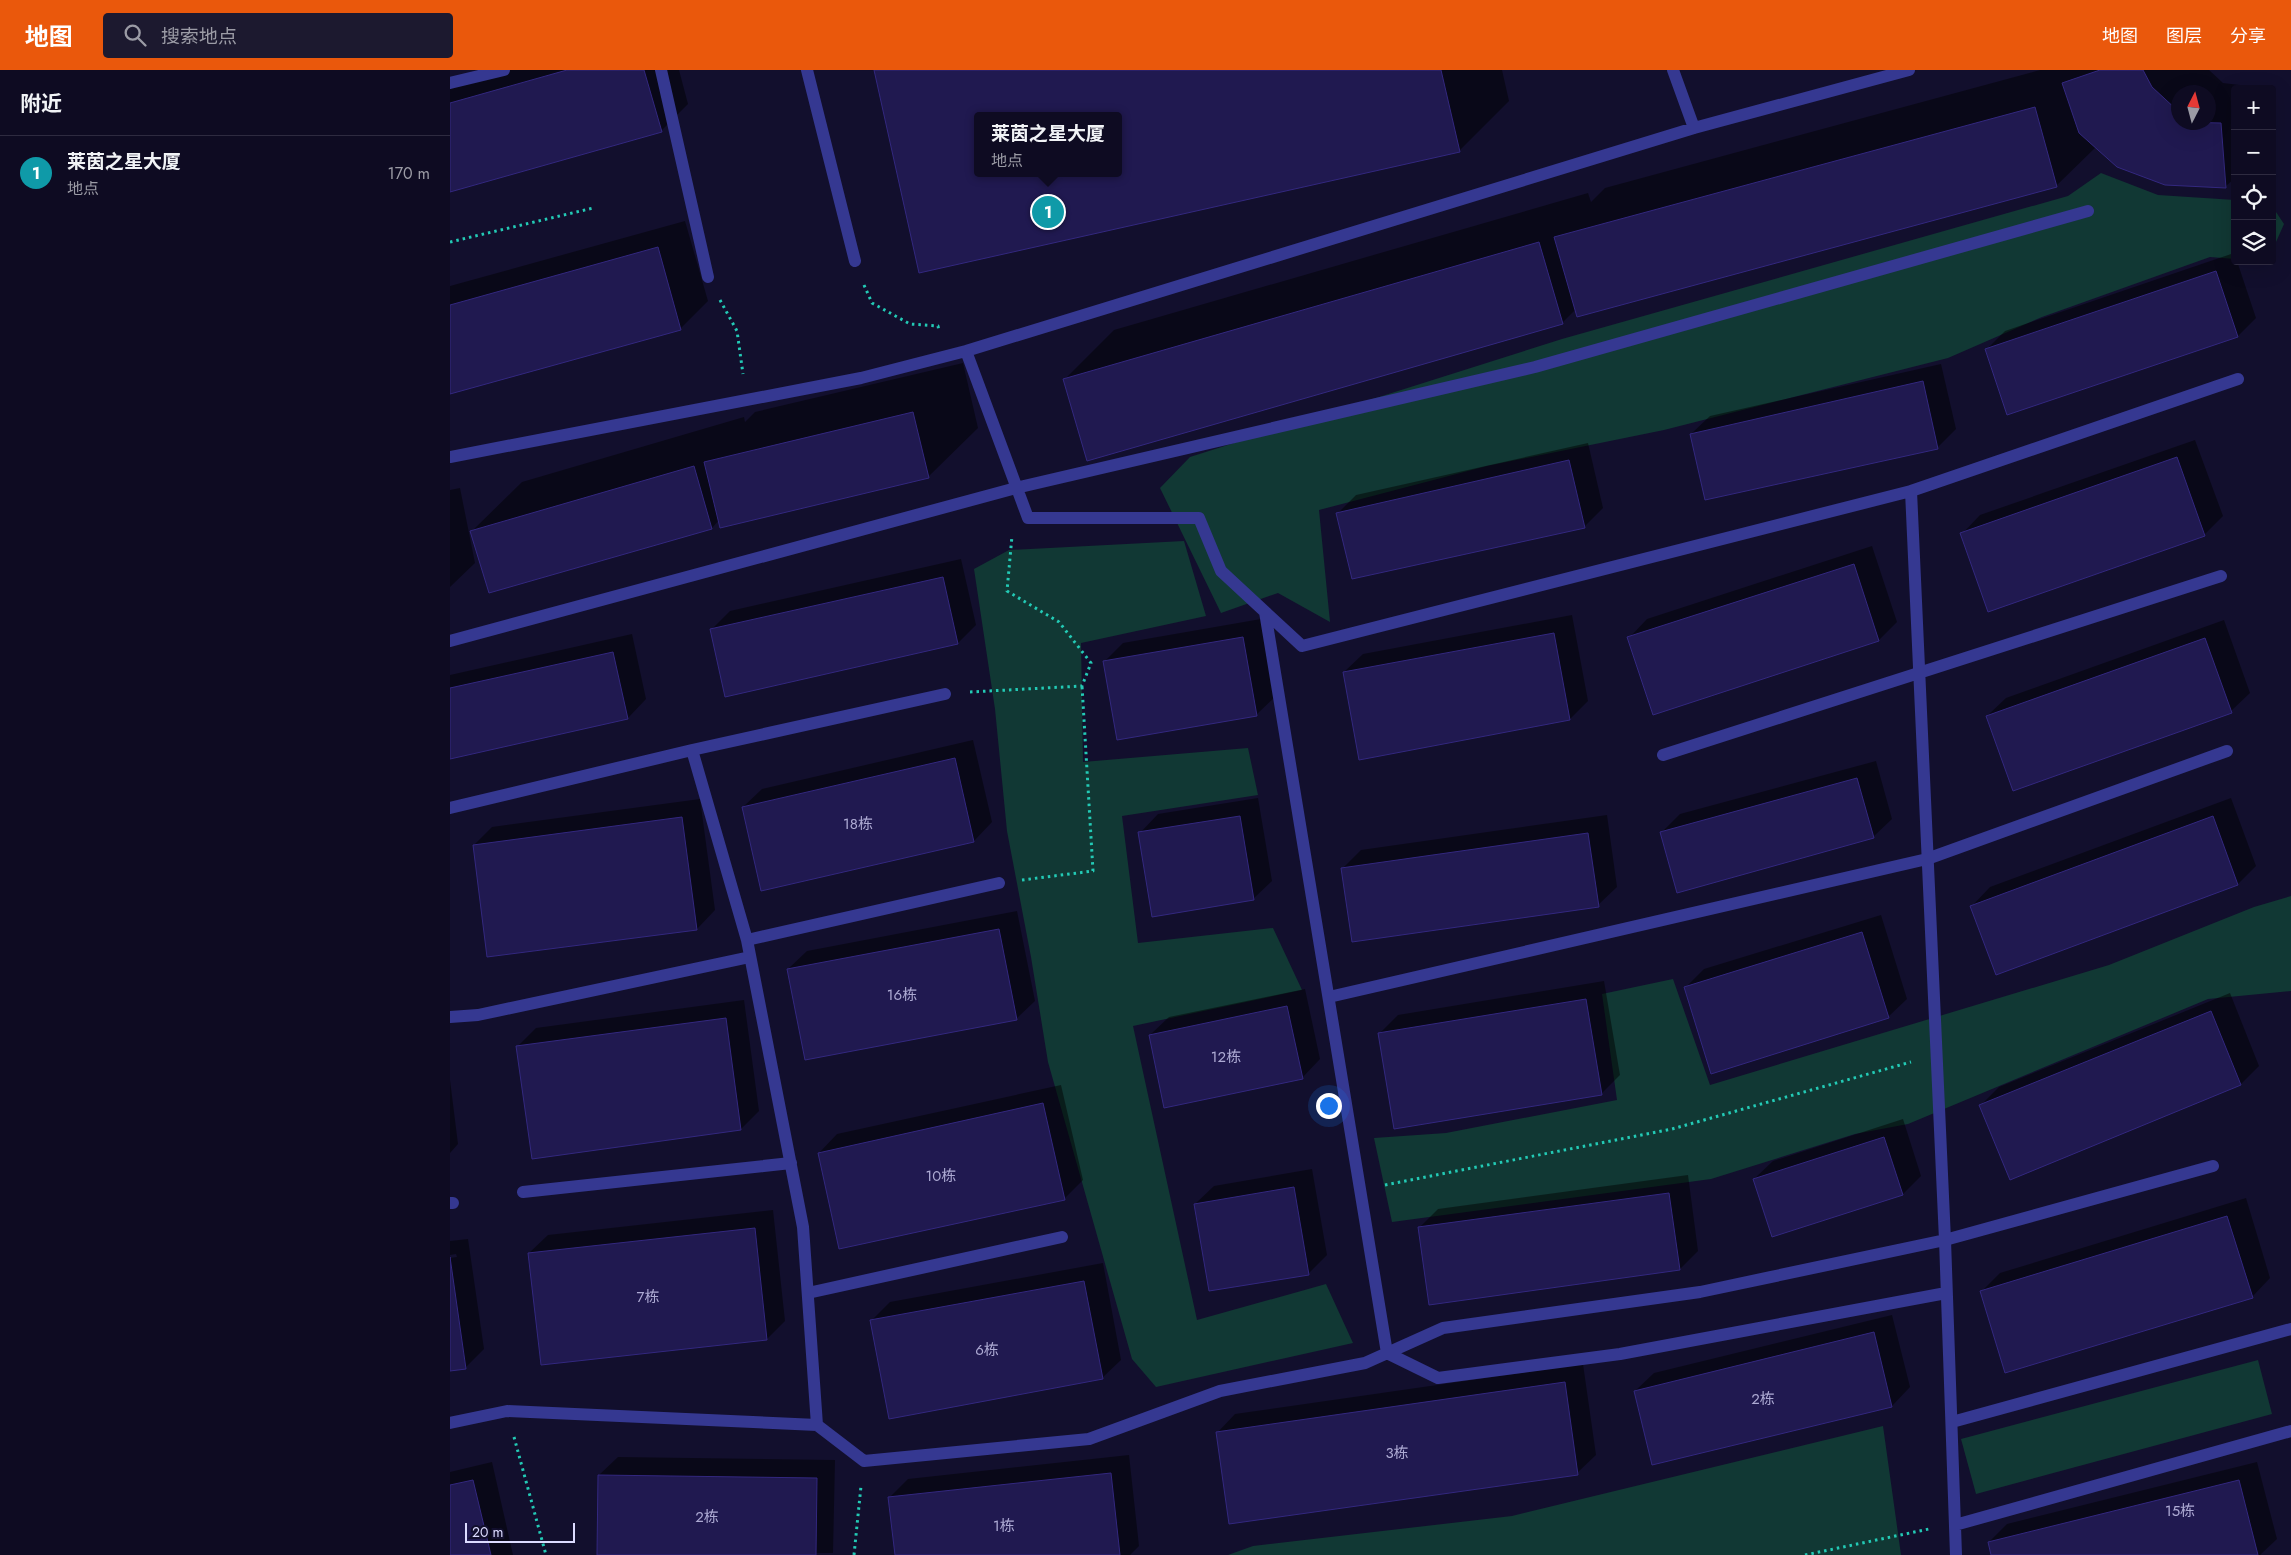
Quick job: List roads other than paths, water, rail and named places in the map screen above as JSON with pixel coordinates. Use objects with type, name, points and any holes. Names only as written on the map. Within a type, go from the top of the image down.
[{"type":"street","points":[[450,83],[504,70]]},
{"type":"street","points":[[661,70],[708,277]]},
{"type":"street","points":[[807,70],[855,261]]},
{"type":"street","points":[[1673,70],[1694,128]]},
{"type":"street","points":[[450,457],[861,378],[966,351],[1694,128],[1909,70]]},
{"type":"street","points":[[450,641],[1016,488],[1535,367],[2088,211]]},
{"type":"street","points":[[966,351],[1028,518],[1199,518],[1221,571],[1302,646],[1912,491],[2238,379]]},
{"type":"street","points":[[1912,491],[1945,1240],[1956,1555]]},
{"type":"street","points":[[1663,755],[2221,576]]},
{"type":"street","points":[[1265,612],[1388,1353]]},
{"type":"street","points":[[450,808],[692,750],[945,694]]},
{"type":"street","points":[[692,750],[747,940],[803,1227],[817,1425]]},
{"type":"street","points":[[1329,997],[1927,859],[2227,751]]},
{"type":"street","points":[[747,940],[999,884]]},
{"type":"street","points":[[450,1017],[478,1015],[750,958]]},
{"type":"street","points":[[523,1192],[791,1163]]},
{"type":"street","points":[[450,1423],[507,1411],[817,1425],[864,1461],[1089,1439],[1220,1392],[1366,1363],[1443,1328],[1700,1292],[1945,1240],[2213,1166]]},
{"type":"street","points":[[808,1294],[1062,1237]]},
{"type":"street","points":[[1388,1353],[1438,1378],[1620,1354],[1946,1293]]},
{"type":"street","points":[[1952,1422],[2291,1330]]},
{"type":"street","points":[[1955,1525],[2291,1431]]},
{"type":"place","name":"莱茵之星大厦","points":[[1048,212]]}]
